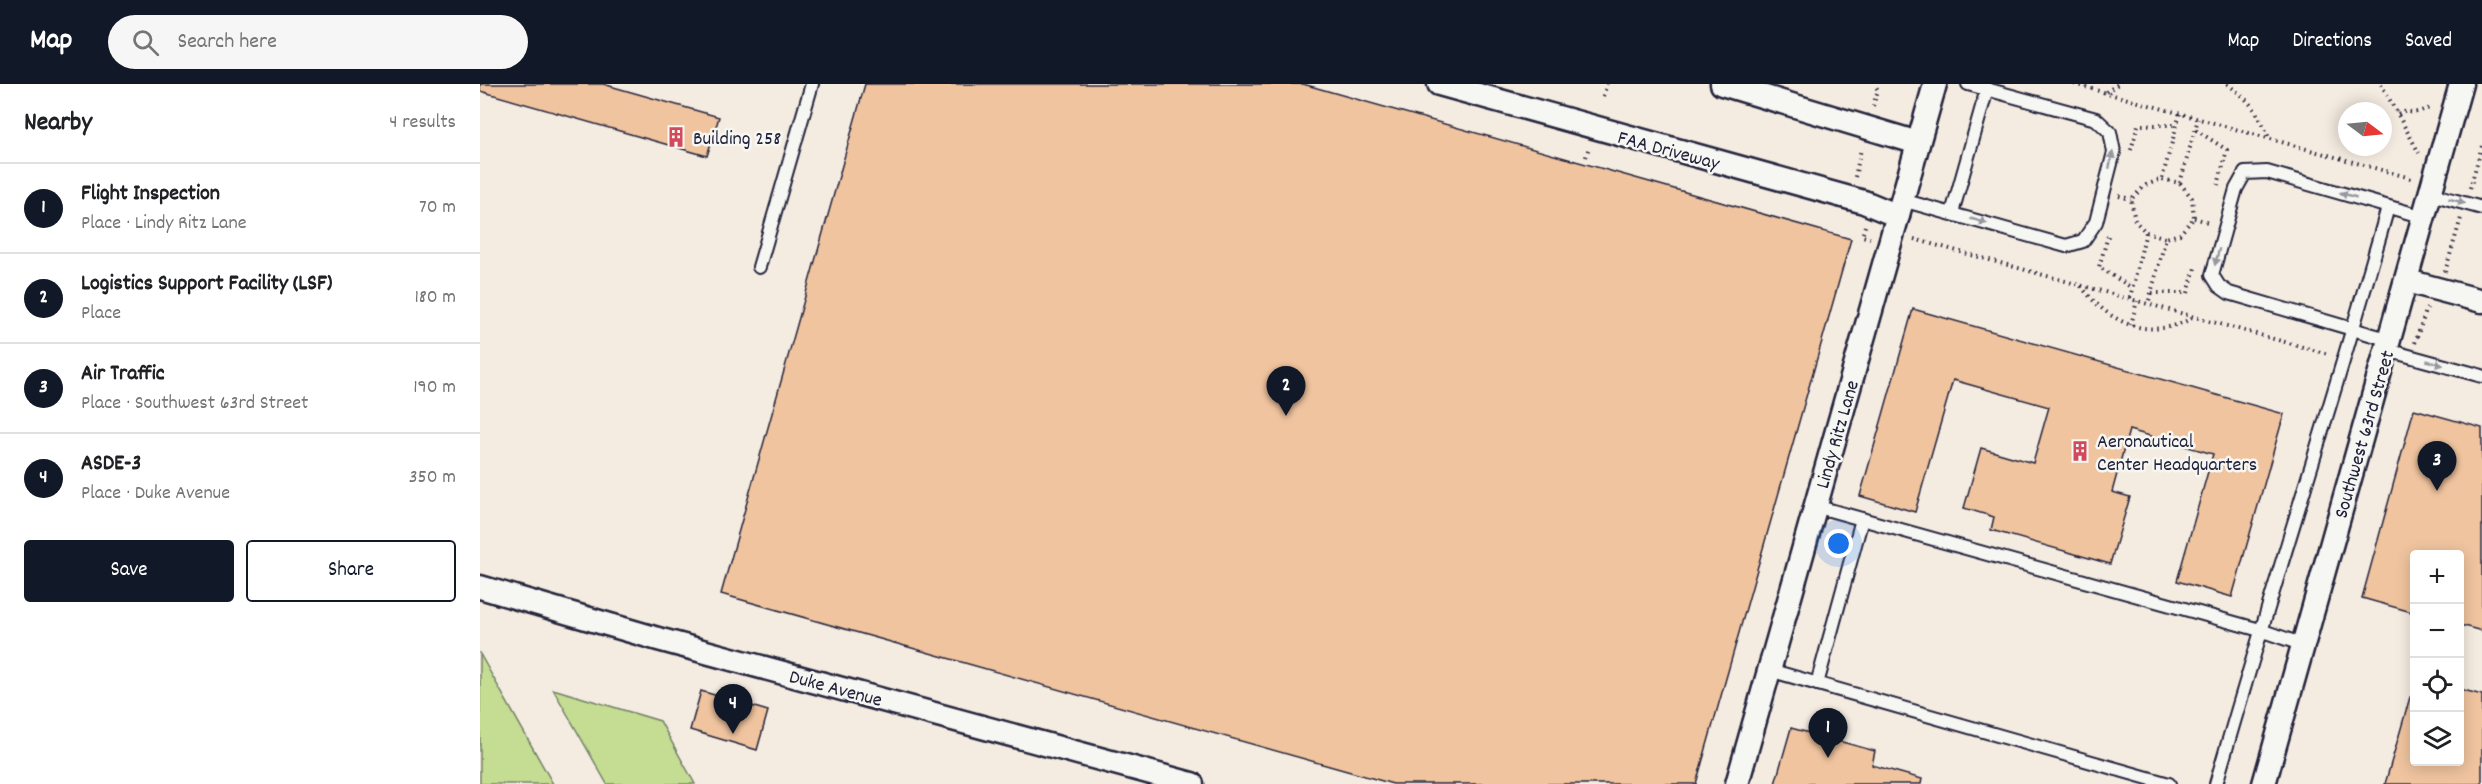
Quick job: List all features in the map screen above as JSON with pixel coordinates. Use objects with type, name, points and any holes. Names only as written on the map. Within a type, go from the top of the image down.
[{"type":"street","name":"FAA Driveway","points":[[1439,84],[1863,202],[1900,208]]},
{"type":"street","points":[[1722,84],[1918,143]]},
{"type":"street","name":"Lindy Ritz Lane","points":[[1737,784],[1935,84]]},
{"type":"street","name":"Southwest 63rd Street","points":[[2264,784],[2462,84]]},
{"type":"street","points":[[2407,281],[2482,301]]},
{"type":"street","name":"Duke Avenue","points":[[480,587],[658,639],[1192,784]]},
{"type":"lane","points":[[759,267],[812,84]]},
{"type":"lane","points":[[1900,208],[1952,213],[2067,246],[2083,242],[2096,222],[2114,152],[2110,132],[2096,119],[1968,84]]},
{"type":"lane","points":[[1952,213],[1987,89]]},
{"type":"lane","points":[[2424,217],[2267,172],[2245,173],[2236,189],[2212,275],[2219,286],[2229,293],[2354,329],[2389,345],[2482,376]]},
{"type":"lane","points":[[2431,194],[2482,208]]},
{"type":"lane","points":[[2216,784],[2260,630],[2343,358],[2354,329],[2388,207]]},
{"type":"lane","points":[[1815,506],[2260,630],[2304,645]]},
{"type":"lane","points":[[1817,684],[1862,519]]},
{"type":"lane","points":[[1769,670],[2169,784]]},
{"type":"path","points":[[1604,96],[1607,84]]},
{"type":"path","points":[[1873,106],[1878,90],[1874,84]]},
{"type":"path","points":[[2106,93],[2118,84]]},
{"type":"path","points":[[2228,84],[2245,97],[2258,112],[2269,138]]},
{"type":"path","points":[[2381,84],[2421,156]]},
{"type":"path","points":[[2398,114],[2405,110],[2417,112],[2427,108],[2435,110]]},
{"type":"path","points":[[2162,179],[2180,113]]},
{"type":"path","points":[[2180,183],[2199,119]]},
{"type":"path","points":[[2130,155],[2138,125],[2176,126]]},
{"type":"path","points":[[2196,130],[2228,150],[2216,191]]},
{"type":"path","points":[[1855,177],[1861,149]]},
{"type":"path","points":[[2162,179],[2180,183],[2192,198],[2194,218],[2180,234],[2166,238],[2146,232],[2135,221],[2131,199],[2146,185],[2162,179]]},
{"type":"path","points":[[2116,206],[2121,186]]},
{"type":"path","points":[[2119,196],[2131,199]]},
{"type":"path","points":[[2205,232],[2210,212]]},
{"type":"path","points":[[2194,218],[2208,222]]},
{"type":"path","points":[[1866,222],[1862,236],[1870,238]]},
{"type":"path","points":[[2110,226],[2099,267],[2132,288]]},
{"type":"path","points":[[2129,298],[2146,232]]},
{"type":"path","points":[[1907,237],[2343,358]]},
{"type":"path","points":[[2148,304],[2166,238]]},
{"type":"path","points":[[2151,293],[2188,293],[2196,262]]},
{"type":"path","points":[[2081,285],[2093,301],[2110,316],[2131,325],[2158,328],[2179,325],[2194,317]]},
{"type":"path","points":[[2131,325],[2137,301]]},
{"type":"green space","points":[[480,654],[553,784],[480,784]]},
{"type":"green space","points":[[553,689],[660,721],[695,784],[607,784]]},
{"type":"building","name":"Building 258","points":[[480,84],[603,84],[719,117],[707,156],[480,91]]},
{"type":"building","points":[[865,84],[1303,84],[1851,239],[1696,784],[1393,784],[721,594]]},
{"type":"building","name":"Aeronautical Center Headquarters","points":[[1913,309],[2284,414],[2232,597],[2177,581],[2213,454],[2129,430],[2112,492],[2130,497],[2110,564],[1991,530],[1994,517],[1964,508],[1981,448],[2033,463],[2049,407],[1953,380],[1915,512],[1860,496]]},
{"type":"building","points":[[2414,409],[2482,428],[2482,631],[2464,626],[2464,550],[2410,550],[2410,612],[2362,598]]},
{"type":"building","points":[[2464,690],[2482,695],[2482,784],[2385,784],[2410,697],[2410,766],[2464,766]]},
{"type":"building","points":[[701,691],[768,711],[757,750],[690,730]]},
{"type":"building","points":[[1791,728],[1875,751],[1872,765],[1922,779],[1921,784],[1775,784]]},
{"type":"place","name":"Building 258","points":[[676,137]]},
{"type":"place","name":"Logistics Support Facility (LSF)","points":[[1286,416]]},
{"type":"place","name":"Aeronautical Center Headquarters","points":[[2080,451]]},
{"type":"place","name":"Air Traffic","points":[[2437,491]]},
{"type":"place","name":"ASDE-3","points":[[733,734]]},
{"type":"place","name":"Flight Inspection","points":[[1828,758]]}]
